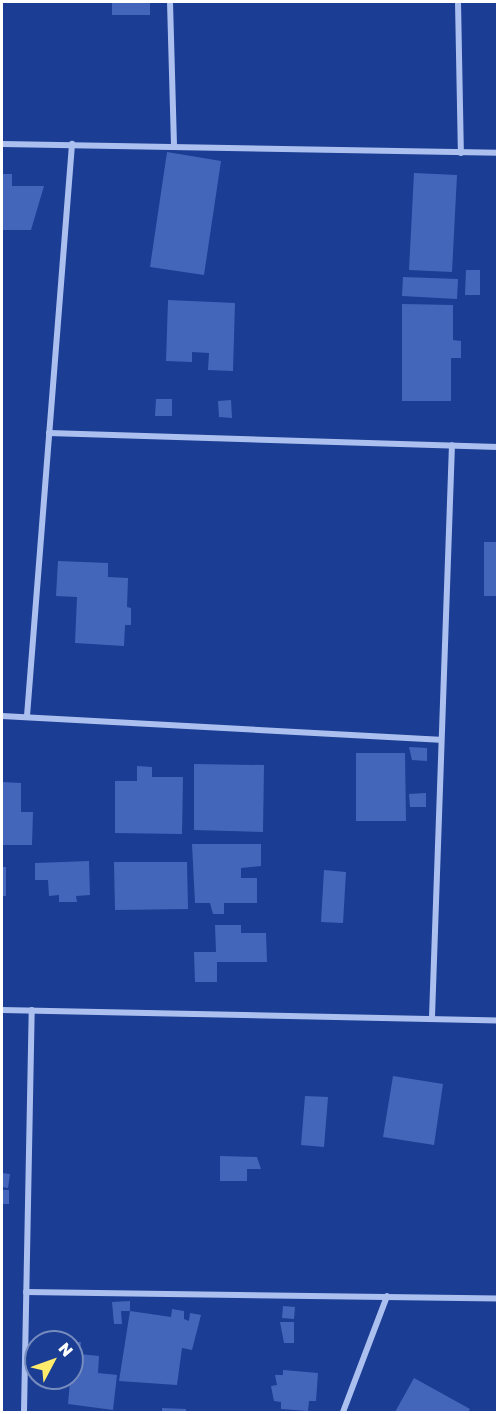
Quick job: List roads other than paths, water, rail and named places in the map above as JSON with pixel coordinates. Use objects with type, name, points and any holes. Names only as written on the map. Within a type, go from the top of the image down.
[{"type":"street","points":[[170,2],[174,145]]},
{"type":"street","points":[[458,2],[461,153]]},
{"type":"street","points":[[2,144],[174,145],[498,153]]},
{"type":"street","points":[[27,716],[72,144]]},
{"type":"street","points":[[49,433],[498,447]]},
{"type":"street","points":[[432,1017],[439,740],[452,445]]},
{"type":"street","points":[[2,716],[439,740]]},
{"type":"street","points":[[2,1010],[498,1020]]},
{"type":"street","points":[[24,1413],[32,1010]]},
{"type":"street","points":[[26,1292],[498,1299]]},
{"type":"street","points":[[343,1413],[387,1296]]}]
